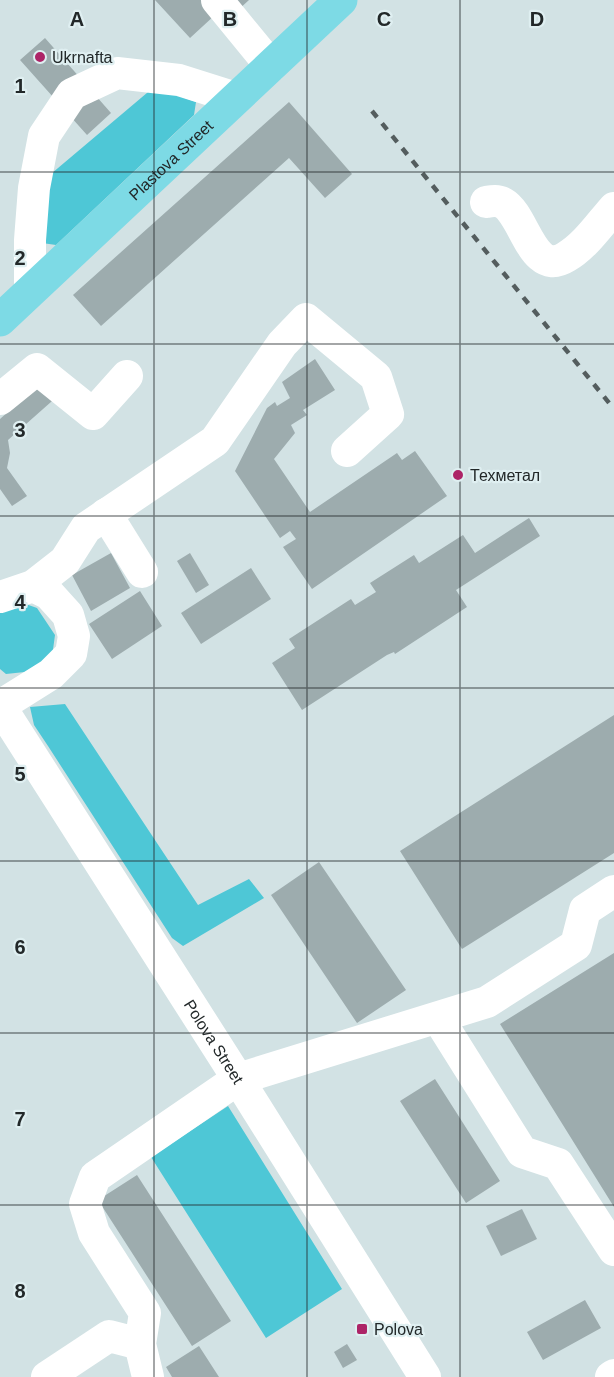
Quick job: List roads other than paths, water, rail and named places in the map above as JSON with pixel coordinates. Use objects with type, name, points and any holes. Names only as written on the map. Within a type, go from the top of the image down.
[{"type":"main road","name":"Plastova Street","points":[[0,320],[342,0]]},
{"type":"street","points":[[217,0],[271,66]]},
{"type":"street","points":[[30,292],[30,240],[34,188],[44,136],[72,94],[117,73],[179,80],[236,98]]},
{"type":"street","points":[[486,202],[497,201],[506,204],[513,211],[536,252],[543,259],[553,262],[564,259],[577,249],[614,208]]},
{"type":"street","points":[[0,597],[33,586],[66,561],[86,528],[214,441],[282,344],[306,319],[376,377],[388,414],[347,451]]},
{"type":"street","points":[[0,399],[37,369],[93,414],[127,376]]},
{"type":"street","points":[[106,514],[142,572]]},
{"type":"street","points":[[0,706],[51,674],[71,654],[74,636],[68,615],[49,594],[33,586]]},
{"type":"street","name":"Polova Street","points":[[0,706],[425,1377]]},
{"type":"street","points":[[148,1377],[140,1344],[145,1313],[94,1233],[85,1203],[95,1177],[238,1079],[487,1002],[576,945],[585,910],[614,891]]},
{"type":"street","points":[[438,1018],[522,1152],[558,1164],[614,1251]]},
{"type":"street","points":[[47,1377],[109,1336],[140,1344]]},
{"type":"railway","points":[[372,111],[614,409]]},
{"type":"place","name":"Ukrnafta","points":[[40,57]]},
{"type":"place","name":"Техметал","points":[[458,475]]},
{"type":"place","name":"Polova","points":[[362,1329]]}]
